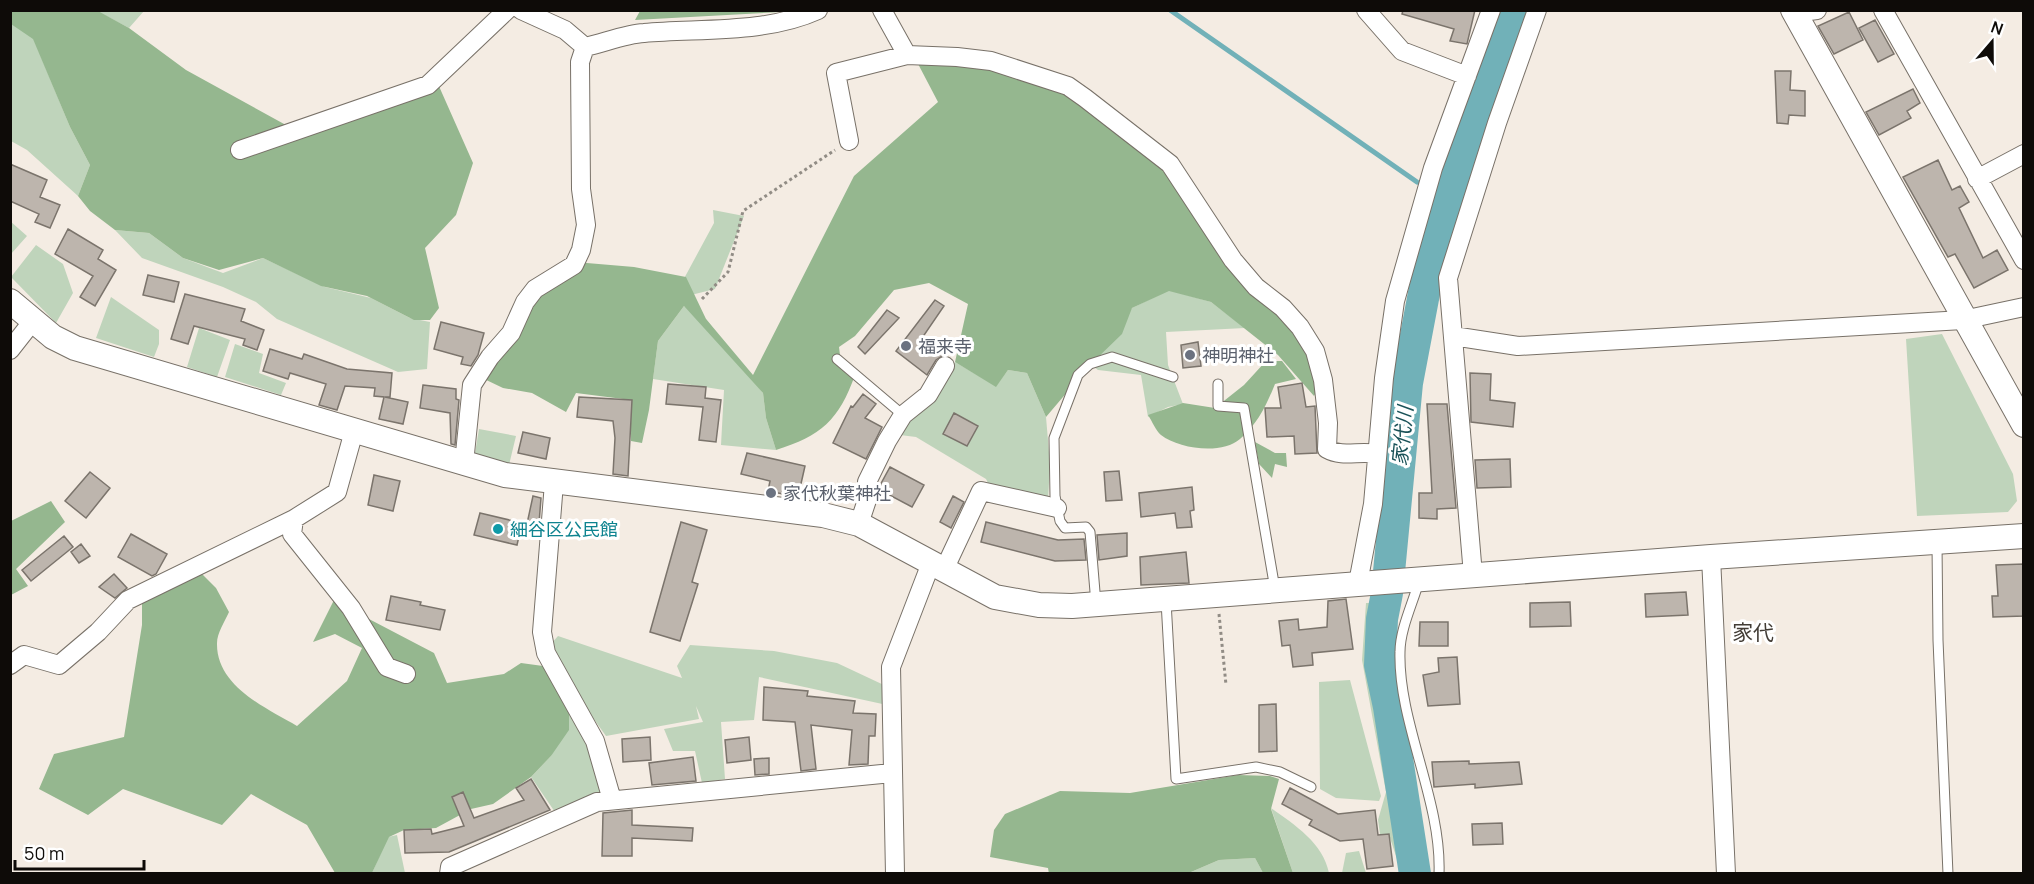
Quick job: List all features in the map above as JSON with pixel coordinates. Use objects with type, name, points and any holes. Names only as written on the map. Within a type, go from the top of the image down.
[{"type":"street","points":[[240,150],[428,85],[507,10]]},
{"type":"street","points":[[521,10],[565,30],[585,47]]},
{"type":"street","points":[[585,47],[642,33],[723,31],[804,17],[818,10]]},
{"type":"street","points":[[882,10],[907,55]]},
{"type":"street","points":[[1366,10],[1402,51],[1467,76]]},
{"type":"street","points":[[1362,583],[1373,504],[1384,378],[1395,301],[1433,168],[1491,10]]},
{"type":"street","points":[[1473,575],[1448,278],[1497,123],[1537,10]]},
{"type":"street","points":[[1883,10],[2024,260]]},
{"type":"street","points":[[1802,11],[1963,320],[2024,425]]},
{"type":"street","points":[[464,463],[472,385],[490,357],[511,333],[525,302],[535,289],[574,265],[581,250],[586,225],[581,189],[579,62],[585,47]]},
{"type":"street","points":[[849,141],[836,73],[907,55],[991,61],[1068,86],[1170,164],[1233,260],[1256,287],[1283,308],[1315,351],[1323,380],[1328,423],[1328,449],[1338,455],[1366,451],[1377,454]]},
{"type":"street","points":[[1977,179],[2024,154]]},
{"type":"street","points":[[10,301],[32,322],[53,337],[75,348],[505,476],[794,510],[859,524],[981,590],[1009,600],[1039,605],[1096,604],[1711,556],[2024,536]]},
{"type":"street","points":[[1453,336],[1518,346],[1963,320],[2024,308]]},
{"type":"street","points":[[10,350],[32,322]]},
{"type":"street","points":[[859,524],[867,500],[867,482],[903,415],[928,395],[945,366]]},
{"type":"street","points":[[10,665],[24,655],[59,664],[98,632],[128,600],[294,519],[337,492],[354,431]]},
{"type":"street","points":[[554,483],[542,632],[546,653],[595,741],[612,800]]},
{"type":"street","points":[[895,873],[891,667],[937,567],[981,490],[1057,508]]},
{"type":"street","points":[[294,519],[291,534],[351,608],[387,667],[406,674]]},
{"type":"street","points":[[1711,556],[1726,873]]},
{"type":"street","points":[[449,873],[450,867],[460,862],[597,801],[892,774]]},
{"type":"lane","points":[[1096,604],[1090,532],[1086,527],[1065,528],[1060,521],[1057,508],[1054,438],[1078,375],[1090,364],[1112,357],[1173,377]]},
{"type":"lane","points":[[837,359],[903,415]]},
{"type":"lane","points":[[1218,384],[1218,406],[1244,408],[1275,589]]},
{"type":"lane","points":[[1937,542],[1938,640],[1948,873]]},
{"type":"lane","points":[[1414,579],[1400,649],[1401,680],[1436,833],[1439,873]]},
{"type":"lane","points":[[1166,598],[1176,778],[1256,767],[1280,772],[1311,787]]},
{"type":"path","points":[[702,299],[728,272],[743,212],[849,141]]},
{"type":"path","points":[[1217,594],[1226,685]]},
{"type":"green space","points":[[10,11],[98,11],[129,28],[186,70],[295,130],[438,84],[473,163],[456,215],[425,248],[439,308],[430,320],[414,320],[367,296],[321,286],[263,258],[219,270],[183,258],[149,233],[115,230],[90,211],[78,196],[90,165],[70,127],[33,39],[11,24]]},
{"type":"green space","points":[[97,11],[144,11],[129,28]]},
{"type":"green space","points":[[640,11],[798,11],[635,20]]},
{"type":"green space","points":[[11,23],[32,35],[70,127],[90,165],[78,196],[27,150],[11,141]]},
{"type":"green space","points":[[916,60],[1009,67],[1068,86],[1145,149],[1201,209],[1285,309],[1323,380],[1314,396],[1278,355],[1211,302],[1169,291],[1132,308],[1122,334],[1091,364],[1046,417],[1027,373],[1008,370],[996,387],[955,362],[968,304],[929,283],[894,290],[855,336],[839,347],[840,355],[855,375],[842,404],[835,415],[817,432],[792,445],[776,450],[766,418],[763,393],[684,306],[658,341],[649,410],[642,443],[631,441],[631,400],[576,393],[566,412],[532,393],[503,388],[480,377],[535,289],[575,262],[634,267],[686,277],[706,319],[753,375],[854,176],[938,102]]},
{"type":"green space","points":[[713,210],[744,216],[715,289],[691,295],[680,286],[714,223]]},
{"type":"green space","points":[[10,221],[27,236],[11,254],[10,254]]},
{"type":"green space","points":[[115,230],[149,233],[183,258],[223,273],[263,258],[325,287],[371,298],[410,318],[430,322],[427,369],[398,372],[277,319],[256,302],[223,287],[142,258]]},
{"type":"green space","points":[[36,245],[63,264],[73,293],[56,323],[11,277]]},
{"type":"green space","points":[[1169,290],[1211,302],[1245,328],[1166,332],[1168,365],[1183,404],[1168,407],[1148,417],[1141,375],[1098,370],[1090,364],[1132,308]]},
{"type":"green space","points":[[111,297],[159,330],[159,344],[154,357],[96,338]]},
{"type":"green space","points":[[684,306],[706,319],[763,393],[766,418],[776,450],[721,445],[724,390],[653,379],[658,341]]},
{"type":"green space","points":[[199,328],[230,340],[217,377],[187,367]]},
{"type":"green space","points":[[1942,334],[2013,474],[2017,501],[2008,512],[1917,516],[1906,339]]},
{"type":"green space","points":[[235,344],[263,354],[259,373],[286,383],[281,395],[225,377]]},
{"type":"green space","points":[[1266,361],[1282,361],[1296,379],[1275,384],[1256,421],[1240,439],[1232,444],[1223,447],[1200,448],[1178,444],[1161,435],[1148,415],[1183,403],[1215,408],[1244,385]]},
{"type":"green space","points":[[955,362],[996,386],[1008,370],[1027,373],[1046,417],[1050,464],[1048,501],[990,487],[986,479],[916,437],[900,435],[907,419],[932,397]]},
{"type":"green space","points":[[479,429],[516,436],[509,465],[474,459]]},
{"type":"green space","points":[[1255,442],[1275,453],[1286,453],[1287,467],[1275,464],[1272,478],[1259,464]]},
{"type":"green space","points":[[51,501],[65,522],[16,569],[28,586],[11,595],[11,521]]},
{"type":"green space","points":[[295,525],[369,619],[434,653],[447,683],[504,674],[521,663],[543,666],[569,709],[569,730],[551,756],[531,777],[493,804],[471,809],[436,828],[404,830],[389,837],[372,873],[335,873],[307,825],[251,794],[222,825],[123,789],[88,815],[39,789],[54,754],[124,737],[142,625],[142,595],[196,568],[216,588],[229,612],[217,639],[219,658],[225,672],[245,694],[297,726],[347,681],[362,648],[335,634],[313,642],[334,600],[281,532]]},
{"type":"green space","points":[[1366,603],[1376,603],[1379,644],[1394,649],[1402,743],[1427,873],[1399,873],[1399,865],[1389,835],[1380,834],[1378,820],[1386,792],[1362,660]]},
{"type":"green space","points":[[558,636],[682,678],[677,666],[690,645],[774,651],[837,663],[886,686],[887,705],[759,677],[754,720],[721,722],[725,779],[702,783],[695,751],[673,751],[664,729],[703,722],[696,706],[699,719],[606,736],[583,704],[551,644]]},
{"type":"green space","points":[[1350,680],[1381,796],[1379,801],[1336,798],[1320,789],[1319,682]]},
{"type":"green space","points":[[569,709],[590,740],[603,792],[557,815],[531,777],[551,756]]},
{"type":"green space","points":[[1238,775],[1270,776],[1279,779],[1271,809],[1293,873],[1263,873],[1255,858],[1219,860],[1191,872],[1049,874],[1048,868],[990,857],[994,830],[1005,814],[1060,791],[1130,793]]},
{"type":"green space","points":[[1271,808],[1307,836],[1321,853],[1329,873],[1293,873]]},
{"type":"green space","points":[[397,835],[405,873],[372,873],[388,837]]},
{"type":"green space","points":[[1359,851],[1366,873],[1342,873],[1346,853]]},
{"type":"green space","points":[[1255,858],[1263,873],[1162,874],[1163,871],[1191,872],[1219,860]]},
{"type":"building","points":[[1403,10],[1475,10],[1467,44],[1450,41],[1454,29],[1402,14]]},
{"type":"building","points":[[1849,12],[1863,40],[1834,54],[1818,26]]},
{"type":"building","points":[[1875,20],[1894,54],[1878,62],[1859,28]]},
{"type":"building","points":[[1775,71],[1791,71],[1790,90],[1805,91],[1805,116],[1789,115],[1788,124],[1777,123]]},
{"type":"building","points":[[1913,89],[1920,103],[1907,111],[1911,118],[1879,135],[1866,112]]},
{"type":"building","points":[[1938,160],[1952,190],[1960,186],[1969,202],[1959,208],[1983,258],[1997,250],[2008,270],[1974,288],[1955,254],[1948,257],[1903,177]]},
{"type":"building","points":[[10,164],[47,180],[40,197],[60,205],[50,228],[35,222],[39,214],[10,201]]},
{"type":"building","points":[[68,229],[103,250],[98,259],[116,270],[95,306],[80,297],[93,276],[55,254]]},
{"type":"building","points":[[148,275],[179,282],[174,302],[143,295]]},
{"type":"building","points":[[185,294],[245,309],[241,321],[264,330],[257,350],[243,345],[245,339],[194,326],[188,344],[171,339]]},
{"type":"building","points":[[935,300],[944,306],[922,338],[945,354],[936,360],[927,375],[896,351]]},
{"type":"building","points":[[887,310],[899,318],[865,354],[858,347]]},
{"type":"building","points":[[441,322],[484,333],[478,355],[471,366],[461,364],[463,357],[434,349]]},
{"type":"building","name":"神明神社","points":[[1198,342],[1201,366],[1183,368],[1181,345]]},
{"type":"building","points":[[270,349],[302,359],[304,354],[347,369],[392,373],[390,397],[385,397],[408,402],[403,424],[379,419],[384,397],[374,396],[375,388],[345,386],[337,410],[319,405],[326,384],[290,373],[288,379],[263,371]]},
{"type":"building","points":[[1470,373],[1491,374],[1490,400],[1515,403],[1513,427],[1471,422]]},
{"type":"building","points":[[1302,383],[1306,407],[1315,406],[1317,453],[1295,454],[1294,436],[1267,437],[1265,408],[1281,408],[1278,387]]},
{"type":"building","points":[[668,384],[706,387],[705,398],[721,400],[716,442],[699,440],[703,407],[666,404]]},
{"type":"building","points":[[423,385],[456,389],[456,399],[459,400],[455,445],[451,444],[450,413],[420,408]]},
{"type":"building","points":[[863,394],[876,404],[865,418],[882,427],[866,459],[833,443],[851,406],[853,407]]},
{"type":"building","points":[[579,397],[632,400],[628,476],[613,474],[615,438],[613,421],[577,417]]},
{"type":"building","points":[[1427,404],[1447,404],[1456,508],[1437,509],[1437,519],[1419,518],[1419,493],[1432,493]]},
{"type":"building","points":[[954,413],[978,426],[967,446],[943,434]]},
{"type":"building","points":[[523,432],[550,438],[546,459],[518,453]]},
{"type":"building","points":[[747,453],[805,466],[798,497],[768,491],[770,481],[741,474]]},
{"type":"building","points":[[1510,459],[1511,487],[1477,488],[1475,460]]},
{"type":"building","points":[[890,467],[924,485],[912,507],[878,489]]},
{"type":"building","points":[[1119,471],[1122,500],[1106,501],[1104,472]]},
{"type":"building","points":[[90,472],[110,488],[86,518],[65,501]]},
{"type":"building","points":[[374,475],[400,481],[393,511],[368,505]]},
{"type":"building","points":[[1192,487],[1194,510],[1190,511],[1192,527],[1177,528],[1175,513],[1141,517],[1139,493]]},
{"type":"building","points":[[533,496],[541,498],[538,536],[525,533]]},
{"type":"building","points":[[953,496],[964,502],[951,528],[940,522]]},
{"type":"building","name":"細谷区公民館","points":[[480,513],[522,523],[517,545],[474,535]]},
{"type":"building","points":[[681,522],[707,530],[692,582],[698,584],[680,641],[650,632]]},
{"type":"building","points":[[986,522],[1058,540],[1084,539],[1086,560],[1055,561],[981,542]]},
{"type":"building","points":[[1127,533],[1127,556],[1099,560],[1097,535]]},
{"type":"building","points":[[131,534],[167,554],[156,574],[152,576],[118,557]]},
{"type":"building","points":[[64,536],[73,547],[31,581],[22,570]]},
{"type":"building","points":[[81,544],[90,556],[79,563],[71,552]]},
{"type":"building","points":[[1186,552],[1189,583],[1141,585],[1140,557]]},
{"type":"building","points":[[2024,564],[2024,616],[1993,617],[1992,596],[1998,596],[1996,565]]},
{"type":"building","points":[[114,574],[127,588],[115,598],[99,587]]},
{"type":"building","points":[[1686,592],[1688,615],[1646,617],[1645,594]]},
{"type":"building","points":[[391,596],[445,610],[440,630],[386,620]]},
{"type":"building","points":[[1346,599],[1353,649],[1312,653],[1313,665],[1293,667],[1290,645],[1282,646],[1279,621],[1298,619],[1299,630],[1327,627],[1328,601]]},
{"type":"building","points":[[1570,602],[1571,626],[1530,627],[1530,603]]},
{"type":"building","points":[[1420,622],[1448,622],[1448,646],[1419,646]]},
{"type":"building","points":[[1457,657],[1460,704],[1428,706],[1423,675],[1439,672],[1438,658]]},
{"type":"building","points":[[764,687],[808,691],[807,696],[855,701],[853,713],[876,714],[875,736],[869,736],[868,764],[849,765],[852,730],[811,725],[816,769],[801,771],[795,722],[763,720]]},
{"type":"building","points":[[1276,704],[1277,751],[1259,752],[1259,705]]},
{"type":"building","points":[[650,737],[651,760],[623,762],[622,739]]},
{"type":"building","points":[[749,737],[751,760],[727,763],[725,740]]},
{"type":"building","points":[[693,757],[696,781],[652,785],[649,763]]},
{"type":"building","points":[[769,758],[769,774],[755,775],[754,759]]},
{"type":"building","points":[[1469,761],[1469,764],[1519,762],[1522,784],[1475,788],[1475,784],[1434,787],[1432,762]]},
{"type":"building","points":[[531,779],[550,810],[449,852],[405,853],[404,830],[431,829],[432,834],[464,826],[452,797],[463,792],[474,818],[524,800],[516,788]]},
{"type":"building","points":[[1290,788],[1338,814],[1375,810],[1378,835],[1389,834],[1393,866],[1367,869],[1363,839],[1340,841],[1309,825],[1312,820],[1282,804]]},
{"type":"building","points":[[632,810],[632,825],[693,828],[692,841],[632,838],[632,856],[602,856],[603,813]]},
{"type":"building","points":[[1502,823],[1503,844],[1473,845],[1472,824]]},
{"type":"waterway","points":[[1170,10],[1417,182]]},
{"type":"waterway","name":"家代川","points":[[1415,874],[1389,707],[1380,665],[1382,619],[1387,593],[1407,383],[1432,251],[1513,10]]},
{"type":"waterway","points":[[1437,191],[1450,194]]},
{"type":"place","name":"福来寺","points":[[906,346]]},
{"type":"place","name":"神明神社","points":[[1190,355]]},
{"type":"place","name":"家代秋葉神社","points":[[771,493]]},
{"type":"place","name":"細谷区公民館","points":[[498,529]]},
{"type":"district","name":"家代","points":[[1753,632]]}]
